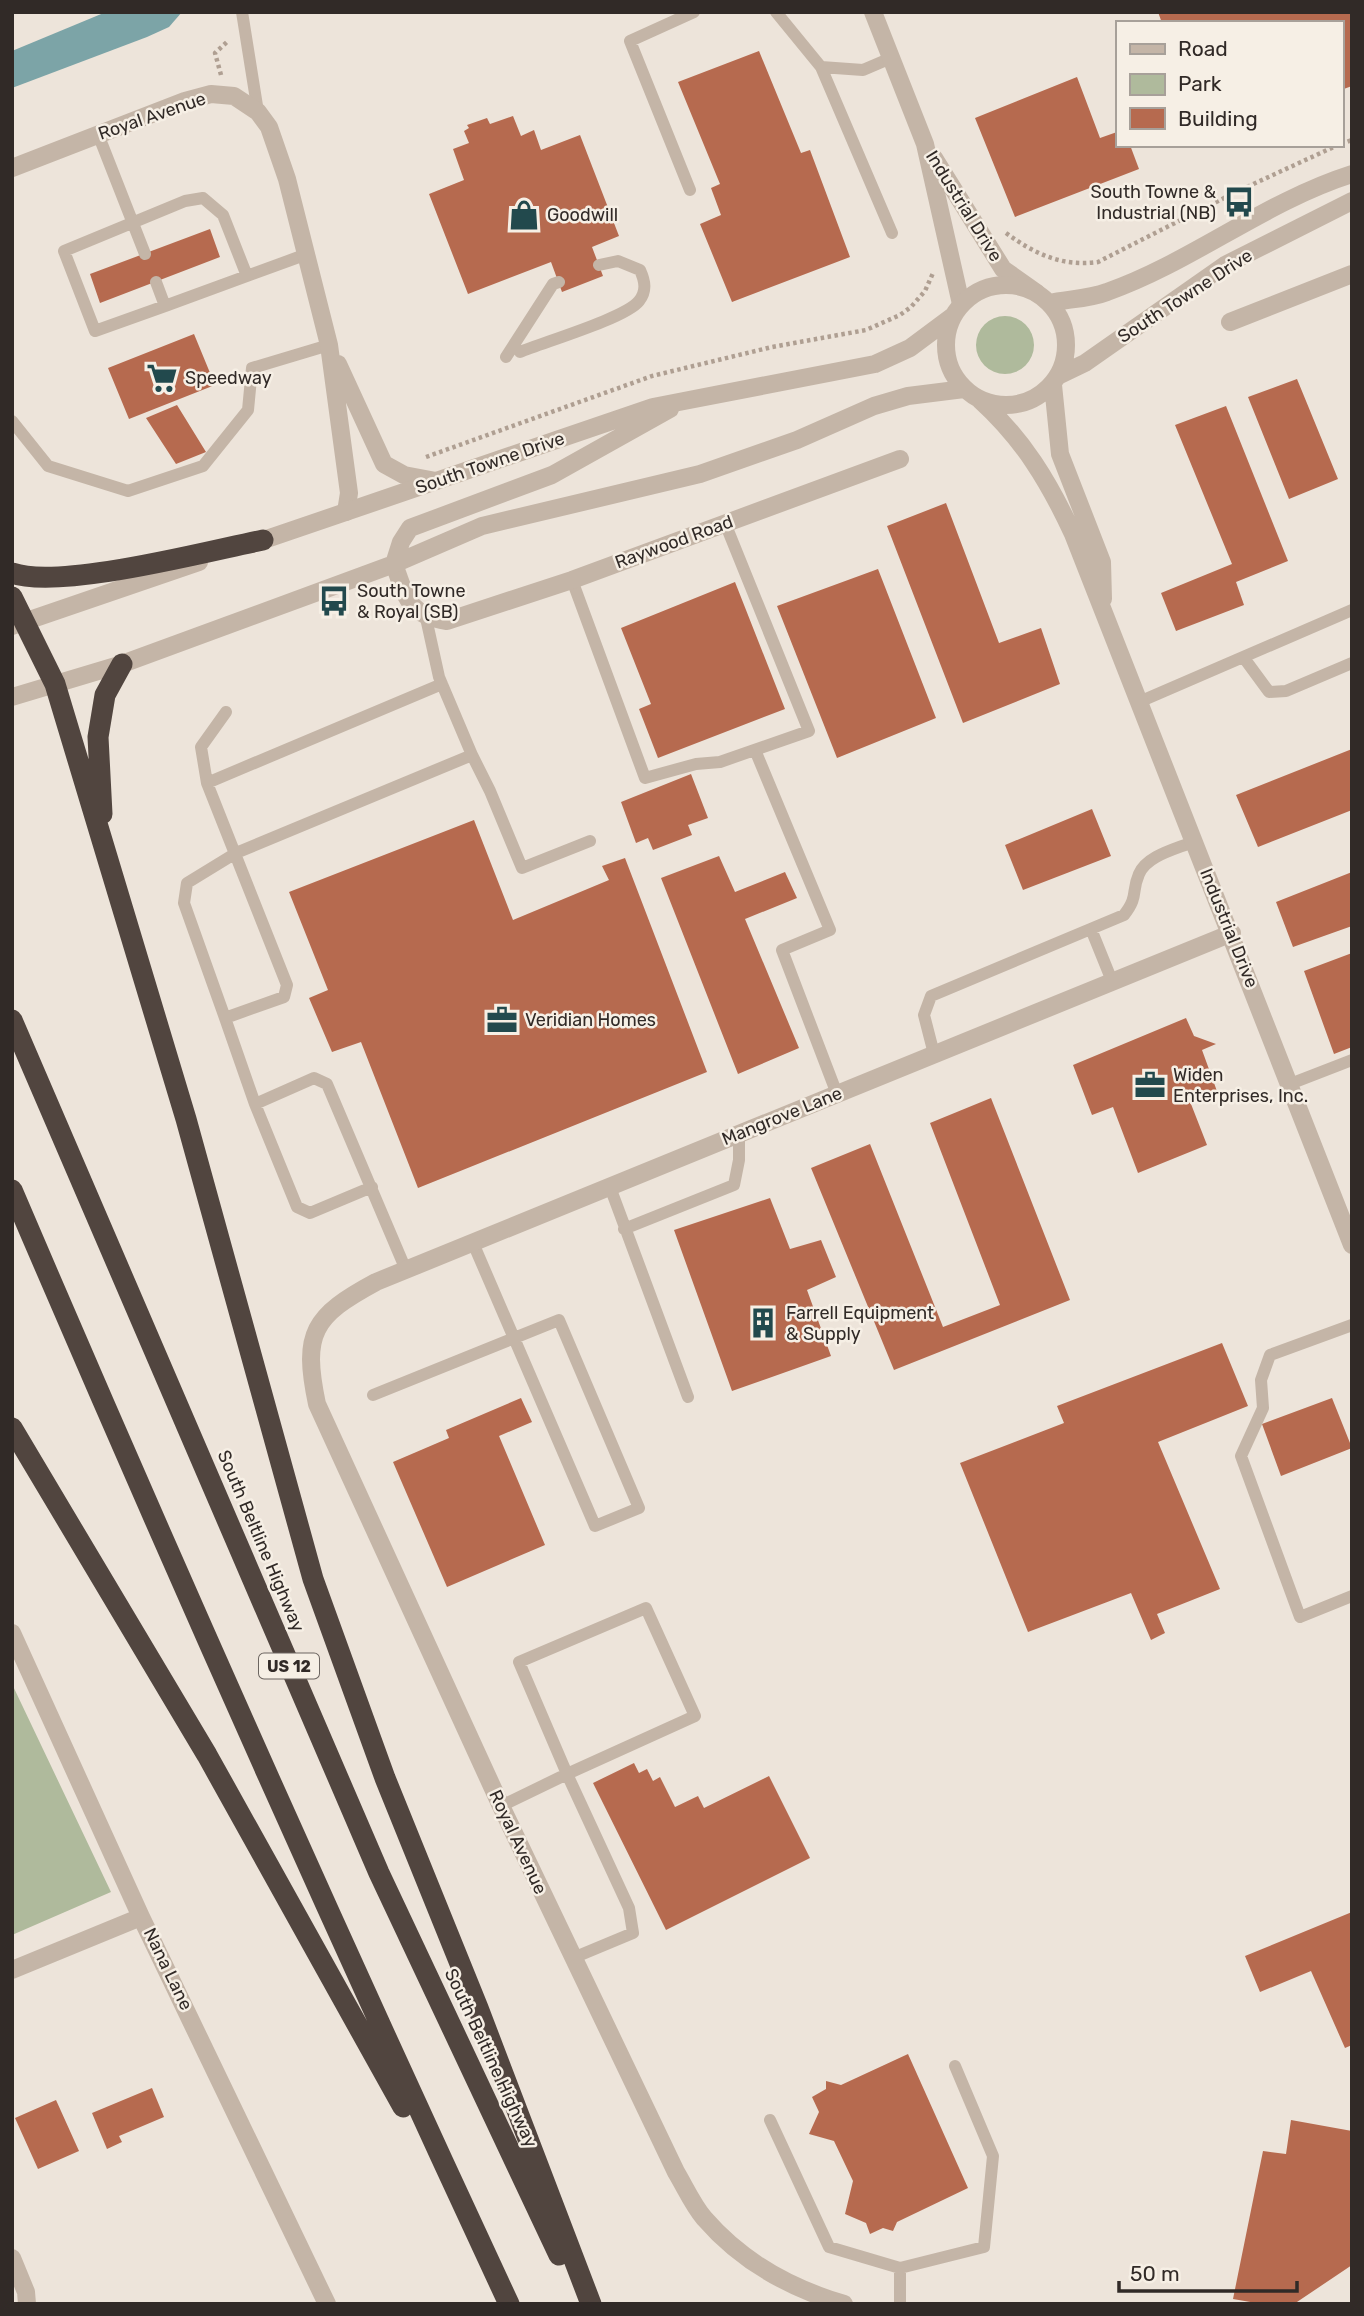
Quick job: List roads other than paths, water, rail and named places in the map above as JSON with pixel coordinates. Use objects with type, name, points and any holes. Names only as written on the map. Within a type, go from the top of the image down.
[{"type":"highway","points":[[12,573],[42,577],[87,574],[263,540]]},
{"type":"highway","points":[[12,597],[19,624],[55,684],[186,1119],[313,1579],[385,1779],[478,2008],[591,2304]]},
{"type":"highway","points":[[103,848],[98,737],[105,695],[122,664]]},
{"type":"highway","name":"South Beltline Highway","points":[[12,1020],[379,1873],[583,2304]]},
{"type":"highway","points":[[12,1190],[237,1711],[353,1969],[509,2304]]},
{"type":"highway","points":[[12,1428],[200,1744],[489,2262]]},
{"type":"street","name":"Industrial Drive","points":[[873,12],[925,144],[1003,269],[1043,298]]},
{"type":"street","name":"Royal Avenue","points":[[12,168],[185,101],[226,94],[246,102],[258,112]]},
{"type":"street","points":[[258,112],[269,127],[287,179],[329,345],[349,493],[346,512]]},
{"type":"street","name":"Industrial Drive","points":[[925,144],[957,310]]},
{"type":"street","name":"South Towne Drive","points":[[1043,298],[1106,293],[1263,211],[1320,184],[1352,174]]},
{"type":"street","name":"South Towne Drive","points":[[1055,380],[1085,363],[1224,265],[1352,201]]},
{"type":"street","points":[[1230,322],[1352,274]]},
{"type":"street","points":[[1021,286],[1043,298],[1060,317],[1066,334],[1066,352],[1055,380],[1034,399],[1011,406],[980,400],[964,389],[952,373],[946,354],[946,335],[957,310],[989,287],[1021,286]]},
{"type":"street","name":"South Towne Drive","points":[[19,624],[653,407],[875,364],[910,348],[957,310]]},
{"type":"street","points":[[329,345],[384,464],[404,475],[436,481]]},
{"type":"street","name":"Industrial Drive","points":[[1055,380],[1060,454],[1102,562],[1103,613]]},
{"type":"street","points":[[12,697],[122,664],[394,564],[482,526],[700,474],[797,440],[874,406],[908,396],[964,389]]},
{"type":"street","points":[[426,618],[409,604],[394,564],[401,542],[410,528],[552,475],[685,400]]},
{"type":"street","name":"Industrial Drive","points":[[980,400],[1025,446],[1051,486],[1232,933],[1352,1245]]},
{"type":"street","name":"Raywood Road","points":[[426,618],[447,621],[572,580],[900,459]]},
{"type":"street","name":"Mangrove Lane","points":[[335,1307],[341,1300],[406,1270],[1232,933]]},
{"type":"street","name":"Royal Avenue","points":[[335,1307],[323,1319],[312,1342],[309,1365],[317,1404],[501,1806],[676,2172],[703,2217],[754,2263],[800,2291],[844,2304]]},
{"type":"street","name":"Nana Lane","points":[[12,1633],[141,1917],[327,2304]]},
{"type":"street","points":[[12,1970],[141,1917]]},
{"type":"street","points":[[12,2258],[26,2291],[27,2304]]},
{"type":"lane","points":[[242,12],[258,112]]},
{"type":"lane","points":[[690,190],[629,41],[694,12]]},
{"type":"lane","points":[[776,12],[821,67],[892,233]]},
{"type":"lane","points":[[821,67],[863,70],[891,58]]},
{"type":"lane","points":[[99,134],[145,254]]},
{"type":"lane","points":[[247,276],[223,215],[204,198],[185,201],[64,251],[95,331],[165,306],[247,276],[307,254]]},
{"type":"lane","points":[[520,352],[623,313],[639,300],[645,286],[640,270],[618,261],[599,265]]},
{"type":"lane","points":[[156,282],[165,306]]},
{"type":"lane","points":[[506,357],[554,284],[559,282]]},
{"type":"lane","points":[[12,421],[48,466],[128,491],[203,466],[248,410],[252,368],[329,345]]},
{"type":"lane","points":[[572,580],[645,778],[696,764],[720,762],[809,731],[725,523]]},
{"type":"lane","points":[[1139,702],[1352,610]]},
{"type":"lane","points":[[426,618],[442,684],[472,755],[491,791],[522,868],[590,841]]},
{"type":"lane","points":[[1244,658],[1269,692],[1286,691],[1352,663]]},
{"type":"lane","points":[[207,783],[442,684]]},
{"type":"lane","points":[[225,1018],[284,997],[287,985],[207,783],[201,747],[226,712]]},
{"type":"lane","points":[[755,750],[830,930],[782,950],[837,1094]]},
{"type":"lane","points":[[372,1187],[310,1213],[297,1207],[255,1104],[184,902],[187,883],[236,853],[472,755]]},
{"type":"lane","points":[[934,1054],[924,1015],[931,996],[1124,915],[1135,902],[1138,876],[1147,862],[1195,841]]},
{"type":"lane","points":[[1091,929],[1112,981]]},
{"type":"lane","points":[[1290,1084],[1352,1060]]},
{"type":"lane","points":[[255,1104],[314,1078],[327,1084],[406,1270]]},
{"type":"lane","points":[[624,1229],[734,1185],[739,1160],[739,1134]]},
{"type":"lane","points":[[610,1187],[688,1397]]},
{"type":"lane","points":[[373,1395],[514,1338],[559,1320],[639,1508],[595,1526],[514,1338],[473,1243]]},
{"type":"lane","points":[[1352,1325],[1270,1355],[1261,1380],[1263,1408],[1241,1457],[1300,1617],[1352,1596]]},
{"type":"lane","points":[[501,1806],[567,1774],[695,1716],[646,1608],[519,1662],[567,1774],[629,1908],[633,1933],[573,1958]]},
{"type":"lane","points":[[770,2120],[828,2247],[900,2268],[984,2246],[993,2156],[954,2066]]},
{"type":"lane","points":[[900,2268],[900,2304]]},
{"type":"water","points":[[106,12],[182,12],[169,27],[147,37],[12,88],[12,51]]},
{"type":"place","name":"South Towne & Industrial (NB)","points":[[1239,202]]},
{"type":"place","name":"Goodwill","points":[[524,215]]},
{"type":"place","name":"Speedway","points":[[162,378]]},
{"type":"place","name":"South Towne & Royal (SB)","points":[[334,601]]},
{"type":"place","name":"Veridian Homes","points":[[502,1020]]},
{"type":"place","name":"Widen Enterprises, Inc.","points":[[1150,1085]]},
{"type":"place","name":"Farrell Equipment & Supply","points":[[763,1323]]}]
